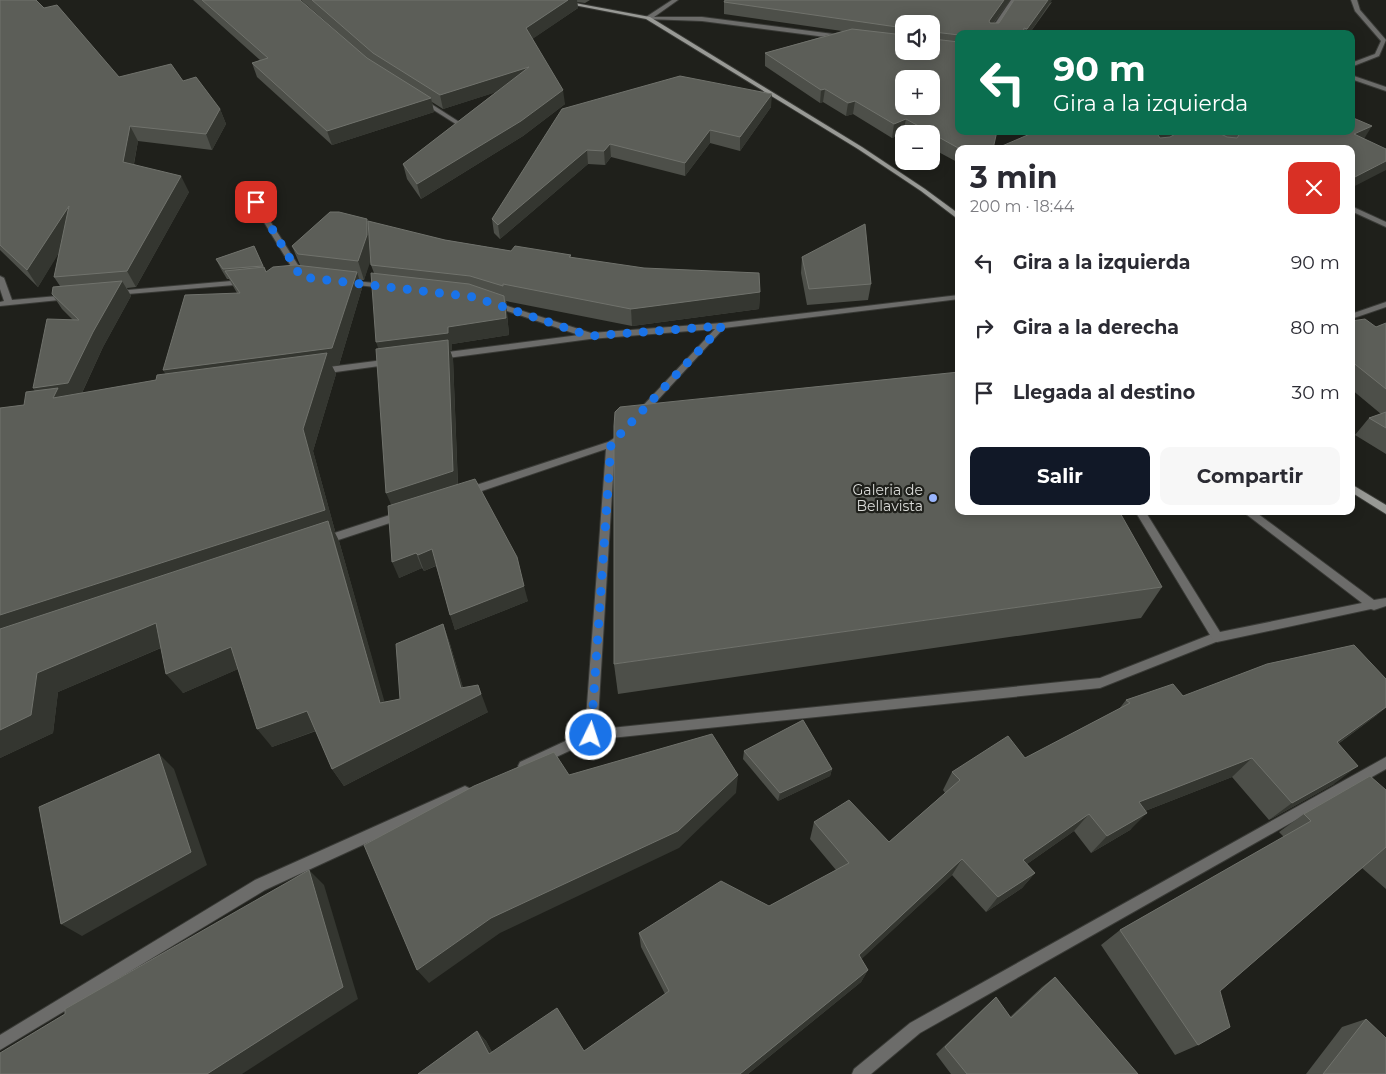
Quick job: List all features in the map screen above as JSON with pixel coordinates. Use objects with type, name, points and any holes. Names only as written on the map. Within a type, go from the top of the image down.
[{"type":"main road","points":[[551,0],[648,18],[860,148],[923,190],[955,215]]},
{"type":"main road","points":[[1355,490],[1386,510]]},
{"type":"street","points":[[648,18],[675,0]]},
{"type":"street","points":[[994,30],[1014,0]]},
{"type":"street","points":[[1354,0],[1357,10],[1384,41],[1377,55],[1355,64]]},
{"type":"street","points":[[648,18],[702,19],[846,37]]},
{"type":"street","points":[[1355,78],[1386,89]]},
{"type":"street","points":[[413,95],[461,125]]},
{"type":"street","points":[[246,188],[301,277]]},
{"type":"street","points":[[1355,210],[1386,225]]},
{"type":"street","points":[[0,278],[9,303]]},
{"type":"street","points":[[291,278],[310,278]]},
{"type":"street","points":[[106,294],[252,281]]},
{"type":"street","points":[[339,281],[397,288]]},
{"type":"street","points":[[0,304],[77,297]]},
{"type":"street","points":[[432,357],[590,336],[722,326],[955,297]]},
{"type":"street","points":[[483,300],[590,336]]},
{"type":"street","points":[[1355,316],[1386,304]]},
{"type":"street","points":[[461,495],[611,444],[722,326]]},
{"type":"street","points":[[314,372],[403,361]]},
{"type":"street","points":[[591,735],[611,444]]},
{"type":"street","points":[[310,545],[414,510]]},
{"type":"street","points":[[1142,515],[1217,637]]},
{"type":"street","points":[[1252,515],[1374,606]]},
{"type":"street","points":[[510,772],[591,735],[1100,683],[1217,637],[1386,602]]},
{"type":"street","points":[[859,1074],[915,1028],[1386,763]]},
{"type":"street","points":[[0,1043],[260,885],[474,788]]},
{"type":"building","points":[[0,0],[36,0],[44,8],[57,5],[119,77],[171,64],[183,81],[196,77],[220,109],[206,134],[130,126],[123,162],[181,176],[127,271],[54,277],[69,206],[27,270],[0,245]]},
{"type":"building","points":[[202,0],[300,0],[367,58],[431,98],[327,131],[252,63],[268,58]]},
{"type":"building","points":[[312,0],[568,0],[526,28],[563,90],[521,121],[417,184],[403,164],[529,67],[440,95],[373,53]]},
{"type":"building","points":[[725,0],[1004,0],[989,21],[990,23],[999,23],[1014,0],[1048,0],[1027,29],[955,30],[955,35],[940,33],[940,15],[895,15],[895,27],[724,2]]},
{"type":"building","points":[[852,29],[895,34],[895,60],[940,60],[940,40],[955,42],[955,135],[996,135],[994,145],[955,146],[940,138],[940,125],[917,125],[906,119],[894,124],[855,101],[848,103],[825,89],[821,90],[765,53]]},
{"type":"building","points":[[680,76],[772,94],[740,137],[710,130],[685,163],[610,144],[604,151],[587,150],[498,225],[492,219],[562,109]]},
{"type":"building","points":[[1355,119],[1372,126],[1355,134]]},
{"type":"building","points":[[1355,134],[1386,149],[1386,161],[1355,177],[1355,145],[1004,145],[1028,135],[1158,135],[1160,138],[1174,135],[1223,135],[1237,138],[1239,135]]},
{"type":"building","points":[[330,212],[339,212],[367,219],[367,235],[358,261],[298,254],[292,246]]},
{"type":"building","points":[[368,221],[445,240],[511,251],[515,246],[571,255],[569,257],[644,268],[759,273],[760,292],[631,309],[503,284],[503,286],[470,276],[371,265]]},
{"type":"building","points":[[865,224],[871,284],[809,289],[802,257]]},
{"type":"building","points":[[254,246],[263,266],[223,269],[216,259]]},
{"type":"building","points":[[295,265],[357,272],[332,348],[163,370],[185,295],[240,293],[225,271],[264,267],[266,272],[273,267]]},
{"type":"building","points":[[371,273],[469,284],[504,296],[506,318],[448,327],[448,333],[376,342]]},
{"type":"building","points":[[122,281],[93,332],[68,383],[33,388],[47,319],[79,320],[52,294],[53,287]]},
{"type":"building","points":[[1365,319],[1376,327],[1386,323],[1386,389],[1355,364],[1355,320]]},
{"type":"building","points":[[448,340],[453,471],[386,493],[376,349]]},
{"type":"building","points":[[327,353],[303,429],[325,510],[0,615],[0,408],[24,405],[26,392],[58,388],[53,398],[156,380],[157,375]]},
{"type":"building","points":[[955,372],[955,515],[1121,515],[1162,587],[614,664],[614,426],[615,412],[620,407]]},
{"type":"building","points":[[1386,412],[1386,428],[1369,418]]},
{"type":"building","points":[[475,479],[517,557],[524,586],[450,615],[432,549],[392,562],[388,506]]},
{"type":"building","points":[[328,521],[380,703],[400,699],[396,644],[443,624],[461,688],[478,685],[481,694],[332,769],[307,711],[257,729],[231,647],[166,674],[156,623],[37,673],[31,715],[0,730],[0,629]]},
{"type":"building","points":[[1354,645],[1386,679],[1386,707],[1337,742],[1358,766],[1292,803],[1252,758],[1139,802],[1147,813],[1107,836],[1089,814],[1023,860],[1035,873],[998,897],[962,859],[859,955],[868,970],[740,1074],[418,1074],[477,1031],[489,1054],[557,1008],[584,1051],[669,991],[639,933],[721,881],[769,906],[849,863],[814,822],[849,800],[889,842],[960,780],[952,772],[1008,736],[1025,758],[1130,703],[1126,700],[1173,684],[1183,696],[1267,664]]},
{"type":"building","points":[[803,720],[832,769],[780,793],[744,751]]},
{"type":"building","points":[[712,734],[738,775],[678,831],[491,918],[417,970],[364,845],[474,786],[554,752],[569,775]]},
{"type":"building","points":[[159,754],[191,852],[61,924],[39,807]]},
{"type":"building","points":[[1370,776],[1386,790],[1386,847],[1220,991],[1230,1027],[1198,1045],[1120,930],[1311,821],[1304,814]]},
{"type":"building","points":[[309,870],[343,987],[207,1074],[0,1074],[0,1053],[65,1014],[65,1009]]},
{"type":"building","points":[[1055,977],[1138,1074],[967,1074],[945,1047],[996,997],[1011,1018]]},
{"type":"building","points":[[1366,1019],[1386,1038],[1386,1074],[1323,1074]]},
{"type":"place","name":"Galeria de Bellavista","points":[[933,498]]},
{"type":"route","points":[[256,202],[301,277],[474,297],[590,336],[722,326],[611,444],[591,735]]}]
